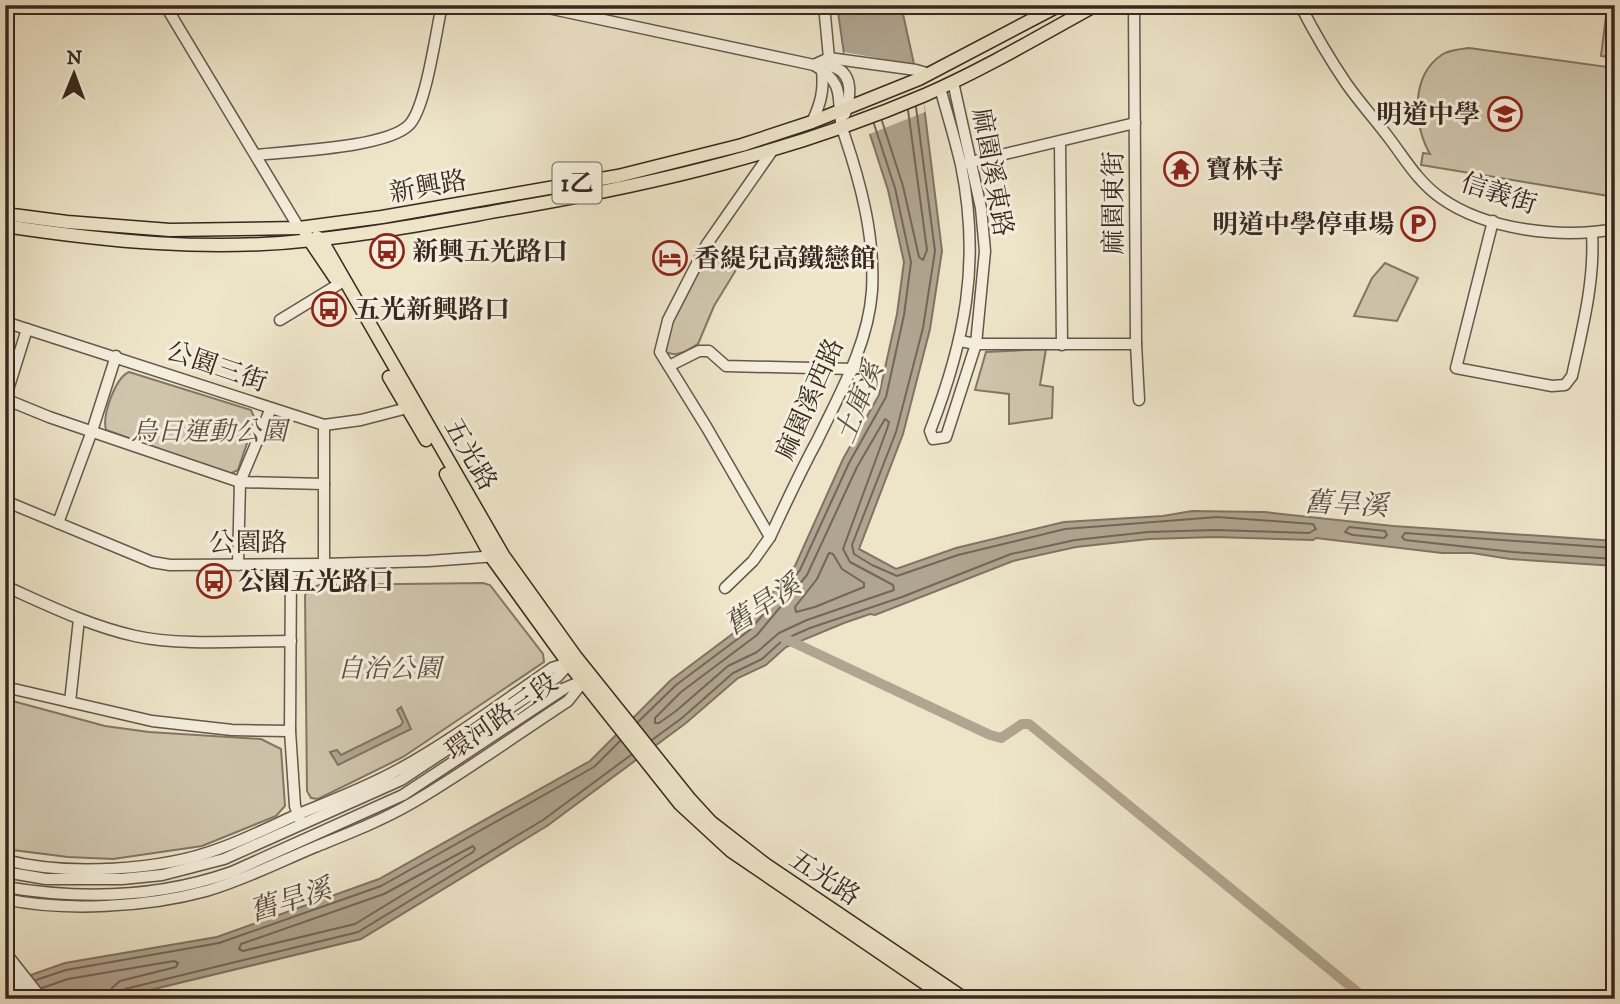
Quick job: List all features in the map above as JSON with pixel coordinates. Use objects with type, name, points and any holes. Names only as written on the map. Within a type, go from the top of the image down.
[{"type":"main road","name":"1乙","points":[[847,107],[921,74],[1060,5]]},
{"type":"main road","name":"1乙","points":[[841,126],[946,85],[1096,5]]},
{"type":"main road","name":"新興路","points":[[5,214],[170,230],[299,228],[382,217],[618,176],[743,145],[847,107]]},
{"type":"main road","name":"新興路","points":[[5,226],[64,235],[171,243],[264,244],[316,240],[622,189],[772,151],[841,126]]},
{"type":"main road","points":[[299,228],[316,240]]},
{"type":"main road","name":"五光路","points":[[316,240],[412,407]]},
{"type":"main road","name":"五光路","points":[[316,240],[497,556],[587,680],[669,781],[729,837],[965,999]]},
{"type":"main road","name":"五光路","points":[[669,781],[688,812],[731,851],[948,999]]},
{"type":"street","points":[[165,5],[299,228]]},
{"type":"street","points":[[256,155],[384,139],[409,125],[419,107],[442,5]]},
{"type":"street","points":[[534,5],[818,68],[837,68],[846,76],[850,86],[841,126]]},
{"type":"street","points":[[824,5],[829,58]]},
{"type":"street","name":"麻園東街","points":[[1134,5],[1136,344],[1139,400]]},
{"type":"street","name":"信義街","points":[[1300,5],[1346,83],[1421,182],[1442,199],[1464,211],[1493,221],[1558,234],[1615,229]]},
{"type":"street","points":[[818,68],[829,58]]},
{"type":"street","points":[[829,58],[921,74]]},
{"type":"street","points":[[812,122],[824,88],[818,68]]},
{"type":"street","name":"麻園溪東路","points":[[946,85],[966,163],[981,208],[985,251],[976,344],[946,437],[933,439],[930,431],[949,380],[969,295],[966,163]]},
{"type":"street","points":[[966,163],[1060,143],[1135,123]]},
{"type":"street","name":"麻園溪西路","points":[[725,588],[753,561],[770,537],[853,369],[866,324],[872,290],[869,233],[853,161],[841,126]]},
{"type":"street","points":[[1060,143],[1062,345]]},
{"type":"street","points":[[770,537],[660,352],[668,320],[707,244],[772,151]]},
{"type":"street","points":[[1493,221],[1456,368],[1552,386],[1565,384],[1572,376],[1586,308],[1593,253],[1592,233]]},
{"type":"street","points":[[280,320],[339,284]]},
{"type":"street","name":"公園三街","points":[[5,322],[324,425],[361,420],[412,407]]},
{"type":"street","points":[[27,329],[5,399],[240,482],[324,484]]},
{"type":"street","points":[[960,341],[976,344],[1136,344]]},
{"type":"street","points":[[668,366],[699,351],[709,351],[726,366],[853,369]]},
{"type":"street","points":[[58,523],[116,356]]},
{"type":"street","points":[[238,565],[240,482],[271,408]]},
{"type":"street","points":[[324,425],[324,565]]},
{"type":"street","name":"公園路","points":[[5,501],[152,562],[170,565],[324,565],[497,556]]},
{"type":"street","points":[[291,565],[290,731],[294,798],[298,815],[311,843]]},
{"type":"street","points":[[5,586],[79,619],[136,636],[182,640],[291,641]]},
{"type":"street","points":[[70,702],[79,619]]},
{"type":"street","name":"環河路三段","points":[[5,860],[88,869],[160,864],[220,849],[397,771],[552,668],[572,660]]},
{"type":"street","name":"環河路三段","points":[[5,872],[46,879],[88,880],[162,875],[224,859],[401,780],[557,677],[572,660]]},
{"type":"street","name":"環河路三段","points":[[5,887],[46,894],[88,896],[164,890],[212,878],[311,843],[410,804],[568,701],[587,680]]},
{"type":"street","points":[[5,687],[152,721],[232,730],[290,731]]},
{"type":"street","name":"環河路三段","points":[[5,899],[45,904],[88,905],[167,900],[237,880],[311,843]]},
{"type":"street","points":[[5,953],[42,999]]},
{"type":"street","points":[[5,968],[30,999]]},
{"type":"green space","points":[[1607,8],[1615,9],[1615,58],[1601,56]]},
{"type":"green space","points":[[1469,48],[1615,68],[1615,197],[1421,165],[1423,153],[1430,154],[1420,129],[1418,115],[1420,87],[1425,74],[1432,63],[1443,54]]},
{"type":"green space","points":[[709,249],[739,265],[714,306],[698,344],[681,353],[668,353],[664,351],[668,327]]},
{"type":"green space","points":[[1385,263],[1418,278],[1397,321],[1354,316],[1372,278]]},
{"type":"green space","points":[[1046,349],[1040,385],[1053,387],[1052,418],[1009,424],[1009,394],[975,390],[986,352]]},
{"type":"green space","name":"烏日運動公園","points":[[129,372],[251,410],[255,419],[238,470],[230,474],[106,430],[106,416],[111,398],[119,382]]},
{"type":"green space","name":"自治公園","points":[[319,585],[490,585],[543,654],[544,662],[403,757],[318,799],[311,798],[307,791],[305,595]]},
{"type":"green space","points":[[5,699],[105,726],[149,732],[261,739],[281,749],[285,806],[276,816],[202,846],[113,859],[68,857],[5,849]]},
{"type":"water","points":[[837,5],[901,5],[925,114],[942,251],[930,329],[903,434],[859,549],[896,569],[956,548],[1064,522],[1163,516],[1192,511],[1264,512],[1393,526],[1615,541],[1615,566],[1510,559],[1472,553],[1442,553],[1316,538],[1215,537],[1149,539],[1076,547],[1013,561],[786,647],[766,665],[738,678],[686,723],[547,826],[361,939],[113,999],[5,999],[5,984],[65,963],[217,937],[379,879],[590,761],[671,680],[747,623],[795,566],[843,459],[879,395],[897,314],[904,262],[888,190],[844,54]]},
{"type":"water","points":[[401,707],[411,729],[338,765],[330,752],[337,750],[341,755],[400,726],[403,722],[397,710]]},
{"type":"pier","points":[[844,52],[917,65],[925,112],[867,135]]},
{"type":"waterway","points":[[784,638],[990,735],[1001,738],[1022,724],[1029,724],[1366,999]]},
{"type":"place","name":"明道中學","points":[[1505,114]]},
{"type":"place","name":"寶林寺","points":[[1181,169]]},
{"type":"place","name":"明道中學停車場","points":[[1418,224]]},
{"type":"place","name":"新興五光路口","points":[[387,251]]},
{"type":"place","name":"香緹兒高鐵戀館","points":[[670,258]]},
{"type":"place","name":"五光新興路口","points":[[329,309]]},
{"type":"place","name":"公園五光路口","points":[[214,581]]},
{"type":"water label","name":"土庫溪","points":[[858,402]]},
{"type":"water label","name":"舊旱溪","points":[[1346,503]]},
{"type":"water label","name":"舊旱溪","points":[[762,604]]},
{"type":"water label","name":"舊旱溪","points":[[290,899]]}]
